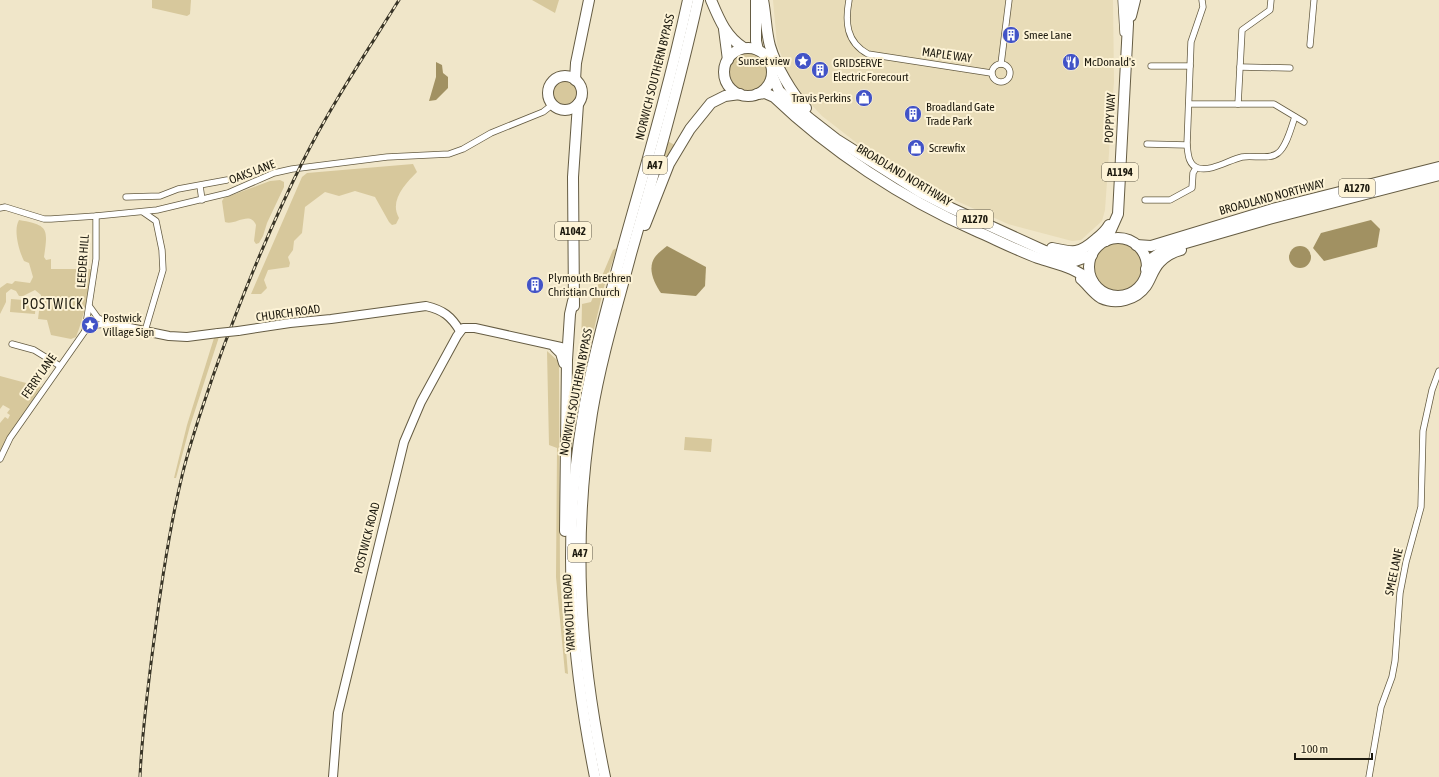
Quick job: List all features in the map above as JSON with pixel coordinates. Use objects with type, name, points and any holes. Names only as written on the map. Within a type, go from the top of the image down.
[{"type":"highway","points":[[575,80],[576,63],[589,0]]},
{"type":"highway","name":"NORWICH SOUTHERN BYPASS","points":[[572,608],[570,554],[573,492],[582,422],[591,369],[667,85],[688,0]]},
{"type":"highway","name":"NORWICH SOUTHERN BYPASS","points":[[610,330],[680,74],[698,0]]},
{"type":"highway","points":[[711,0],[724,29],[734,41],[744,48],[758,50],[769,60],[772,75],[769,83],[757,94],[740,94],[733,89],[726,79],[725,66],[728,60],[734,53],[744,48]]},
{"type":"highway","points":[[756,0],[756,41],[758,50]]},
{"type":"highway","points":[[764,0],[770,46],[788,83],[799,101],[864,157]]},
{"type":"highway","name":"POPPY WAY","points":[[1127,0],[1128,24],[1118,214],[1124,234],[1133,243]]},
{"type":"highway","name":"POPPY WAY","points":[[1128,24],[1135,0]]},
{"type":"highway","points":[[724,29],[728,60]]},
{"type":"highway","points":[[560,77],[569,77],[575,80],[581,88],[582,93],[578,104],[572,108],[562,110],[552,105],[548,94],[552,83],[560,77],[579,47]]},
{"type":"highway","name":"BROADLAND NORTHWAY","points":[[772,75],[779,91],[785,98],[836,139],[920,192],[950,208],[1066,259],[1081,260],[1092,255]]},
{"type":"highway","name":"BROADLAND NORTHWAY","points":[[757,94],[765,93],[774,97],[846,156],[907,195],[972,229],[1038,258],[1074,268],[1093,282]]},
{"type":"highway","name":"A47","points":[[610,330],[625,291],[659,186],[678,146],[700,114],[711,103],[725,96],[740,94]]},
{"type":"highway","name":"A1042","points":[[573,165],[578,104]]},
{"type":"highway","name":"A1042","points":[[562,110],[568,117],[573,165],[573,301],[575,314],[574,340],[572,346],[568,348]]},
{"type":"highway","points":[[1003,232],[1069,252],[1082,250],[1097,239],[1111,222],[1117,154],[1123,129]]},
{"type":"highway","name":"BROADLAND NORTHWAY","points":[[1133,243],[1151,246],[1276,208],[1439,167]]},
{"type":"highway","name":"BROADLAND NORTHWAY","points":[[1146,269],[1152,259],[1166,249],[1269,219],[1439,175]]},
{"type":"highway","name":"POPPY WAY","points":[[1106,241],[1118,214]]},
{"type":"highway","points":[[1038,258],[1079,277],[1101,298],[1114,301],[1123,301],[1136,296],[1143,290],[1159,262],[1173,252],[1269,219]]},
{"type":"highway","points":[[1122,239],[1133,243],[1144,256],[1146,269],[1144,278],[1140,286],[1133,292],[1115,296],[1106,294],[1093,282],[1089,264],[1092,255],[1100,244],[1106,241],[1122,239]]},
{"type":"highway","name":"A1042","points":[[568,348],[570,314],[573,301]]},
{"type":"highway","name":"YARMOUTH ROAD","points":[[605,777],[585,661],[581,620],[580,554],[583,486],[587,451],[598,384],[610,330]]},
{"type":"highway","name":"A47","points":[[553,346],[563,356],[566,383]]},
{"type":"highway","name":"A47","points":[[568,348],[566,383],[565,542],[572,608]]},
{"type":"highway","name":"YARMOUTH ROAD","points":[[572,608],[579,692],[595,777]]},
{"type":"street","name":"MAPLE WAY","points":[[849,0],[846,23],[849,34],[860,50],[868,54],[991,73]]},
{"type":"street","points":[[1001,64],[1009,0]]},
{"type":"street","points":[[1121,0],[1125,85]]},
{"type":"street","points":[[1202,0],[1203,7],[1191,42],[1187,145],[1188,156],[1191,164],[1196,168],[1211,168],[1243,157],[1273,156],[1279,153],[1283,147],[1295,117]]},
{"type":"street","points":[[1238,104],[1242,30],[1270,10],[1271,0]]},
{"type":"street","points":[[1310,45],[1314,0]]},
{"type":"street","points":[[1001,64],[1007,67],[1010,71],[1010,76],[1006,81],[997,82],[992,78],[991,73],[994,66],[1001,64]]},
{"type":"street","points":[[1151,66],[1190,66]]},
{"type":"street","points":[[1240,67],[1290,68]]},
{"type":"street","points":[[1189,104],[1274,104],[1304,122]]},
{"type":"street","name":"OAKS LANE","points":[[0,208],[11,208],[44,219],[157,210],[228,193],[274,174],[292,169],[387,157],[449,154],[463,149],[491,133],[543,112],[552,105]]},
{"type":"street","points":[[1147,144],[1187,145]]},
{"type":"street","points":[[1145,200],[1170,200],[1192,188],[1193,173],[1196,168]]},
{"type":"street","points":[[126,197],[160,196],[178,189],[228,180]]},
{"type":"street","points":[[200,186],[202,200]]},
{"type":"street","points":[[145,331],[163,270],[162,250],[154,216],[157,210]]},
{"type":"street","points":[[143,212],[156,221]]},
{"type":"street","name":"LEEDER HILL","points":[[84,331],[90,307],[96,259],[96,216]]},
{"type":"street","name":"CHURCH ROAD","points":[[110,324],[169,336],[187,337],[238,332],[290,323],[426,306],[439,309],[450,318],[460,331]]},
{"type":"street","points":[[90,307],[98,318],[110,324]]},
{"type":"street","points":[[84,331],[97,325],[110,324]]},
{"type":"street","points":[[460,331],[463,328],[474,328],[568,348]]},
{"type":"street","name":"FERRY LANE","points":[[0,459],[10,438],[84,331]]},
{"type":"street","name":"POSTWICK ROAD","points":[[333,777],[338,713],[404,442],[421,402],[460,331]]},
{"type":"street","points":[[553,346],[568,335]]},
{"type":"street","points":[[12,344],[34,350],[60,366]]},
{"type":"street","name":"SMEE LANE","points":[[1369,777],[1381,707],[1396,661],[1400,593],[1406,562],[1421,507],[1423,431],[1432,390],[1439,371]]},
{"type":"shaded area","points":[[152,0],[191,0],[190,14],[187,16],[152,8]]},
{"type":"shaded area","points":[[532,0],[559,0],[555,13]]},
{"type":"shaded area","points":[[773,0],[1113,0],[1114,81],[1105,210],[1102,221],[1081,240],[1072,241],[1008,224],[930,189],[862,147],[822,116],[790,78],[777,44]]},
{"type":"shaded area","points":[[744,53],[752,53],[762,58],[766,65],[766,79],[762,86],[752,91],[744,91],[734,86],[732,83],[729,76],[729,68],[734,58],[737,56]]},
{"type":"shaded area","points":[[436,62],[442,65],[443,73],[448,77],[448,88],[436,100],[429,101],[436,77]]},
{"type":"shaded area","points":[[564,80],[573,84],[577,93],[573,102],[564,106],[555,102],[551,93],[555,84]]},
{"type":"shaded area","points":[[665,140],[675,145],[654,187]]},
{"type":"shaded area","points":[[413,164],[417,172],[403,187],[397,199],[396,212],[399,218],[396,224],[392,225],[389,222],[375,197],[355,191],[339,196],[325,192],[305,207],[302,233],[294,241],[293,250],[288,257],[290,263],[289,267],[268,270],[264,280],[267,288],[261,294],[251,294],[302,177],[307,173]]},
{"type":"shaded area","points":[[280,180],[284,182],[284,187],[259,243],[256,244],[254,241],[256,225],[250,219],[229,223],[225,222],[222,201],[224,198],[270,181]]},
{"type":"shaded area","points":[[19,220],[36,224],[44,230],[46,240],[44,257],[46,260],[51,259],[51,269],[92,269],[84,312],[76,337],[71,339],[51,335],[47,320],[38,319],[41,295],[35,290],[23,296],[19,296],[16,291],[11,289],[6,293],[6,302],[0,314],[0,288],[7,283],[12,284],[15,281],[30,283],[33,277],[29,263],[24,261],[20,252],[17,235],[17,224]]},
{"type":"shaded area","points":[[1371,220],[1380,229],[1377,247],[1324,261],[1313,248],[1321,233]]},
{"type":"shaded area","points":[[1118,242],[1132,246],[1139,253],[1143,267],[1139,281],[1132,288],[1118,292],[1104,288],[1097,281],[1093,267],[1097,253],[1104,246]]},
{"type":"shaded area","points":[[667,246],[706,267],[705,286],[696,296],[661,293],[658,289],[652,275],[653,261],[655,257]]},
{"type":"shaded area","points":[[1300,246],[1304,247],[1310,253],[1310,261],[1304,267],[1300,268],[1296,267],[1290,261],[1289,257],[1290,253],[1296,247]]},
{"type":"shaded area","points":[[617,248],[604,287],[583,376],[577,382],[576,369],[581,350],[582,304],[591,302],[613,250]]},
{"type":"shaded area","points":[[11,299],[36,301],[35,314],[10,312]]},
{"type":"shaded area","points":[[219,337],[190,426],[176,478],[174,478],[187,425],[214,338]]},
{"type":"shaded area","points":[[547,351],[559,362],[560,578],[568,674],[565,673],[556,577],[557,448],[549,445]]},
{"type":"shaded area","points":[[0,376],[41,387],[0,453],[0,423],[5,417],[8,419],[10,415],[7,413],[10,409],[3,405],[0,409]]},
{"type":"shaded area","points":[[685,437],[712,439],[711,452],[684,450]]},
{"type":"railway","points":[[140,777],[147,691],[166,558],[182,476],[200,413],[244,294],[290,187],[325,120],[399,0]]},
{"type":"place","name":"Smee Lane","points":[[1011,35]]},
{"type":"place","name":"Sunset view","points":[[803,61]]},
{"type":"place","name":"McDonald's","points":[[1071,62]]},
{"type":"place","name":"GRIDSERVE Electric Forecourt","points":[[820,70]]},
{"type":"place","name":"Travis Perkins","points":[[864,98]]},
{"type":"place","name":"Broadland Gate Trade Park","points":[[913,114]]},
{"type":"place","name":"Screwfix","points":[[916,148]]},
{"type":"place","name":"Plymouth Brethren Christian Church","points":[[535,285]]},
{"type":"place","name":"Postwick Village Sign","points":[[90,325]]},
{"type":"district","name":"POSTWICK","points":[[53,304]]}]
